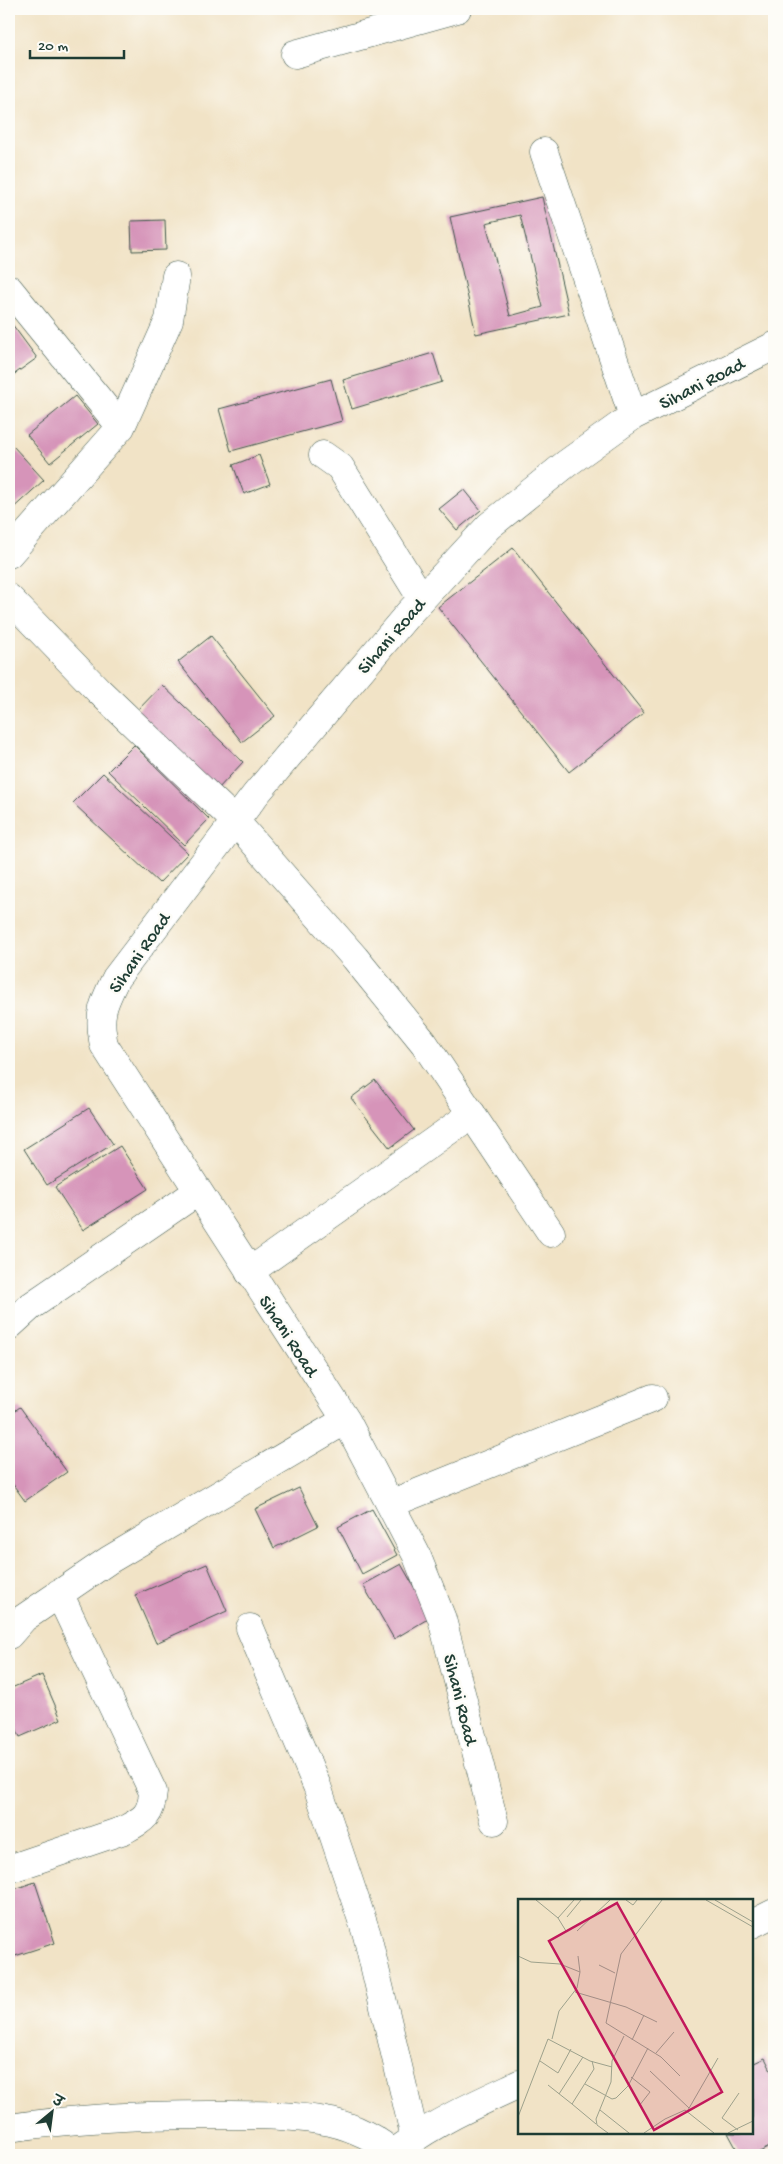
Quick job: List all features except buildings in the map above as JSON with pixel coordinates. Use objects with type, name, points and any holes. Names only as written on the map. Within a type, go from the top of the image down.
[{"type":"street","points":[[295,54],[457,9]]},
{"type":"street","points":[[544,152],[634,416]]},
{"type":"street","points":[[9,554],[121,427],[169,320],[176,276]]},
{"type":"street","points":[[9,289],[121,427]]},
{"type":"street","name":"Sihani Road","points":[[494,1821],[442,1619],[416,1554],[346,1420],[197,1192],[156,1123],[104,1045],[99,1022],[105,1000],[116,978],[235,821],[422,598],[488,526],[566,464],[634,416],[774,346]]},
{"type":"street","points":[[323,455],[340,467],[422,598]]},
{"type":"street","points":[[9,598],[99,691],[235,821],[362,966],[424,1043],[551,1233]]},
{"type":"street","points":[[249,1272],[472,1114]]},
{"type":"street","points":[[9,1326],[31,1306],[197,1192]]},
{"type":"street","points":[[390,1504],[652,1398]]},
{"type":"street","points":[[9,1635],[24,1618],[109,1560],[346,1420]]},
{"type":"street","points":[[9,1869],[124,1830],[141,1820],[151,1809],[153,1792],[59,1593]]},
{"type":"street","points":[[250,1628],[317,1786],[367,1935],[415,2138]]},
{"type":"street","points":[[753,1924],[774,1914]]},
{"type":"street","points":[[9,2128],[59,2120],[150,2115],[282,2116],[333,2123],[371,2138],[394,2155],[415,2138],[456,2113],[518,2084]]}]
